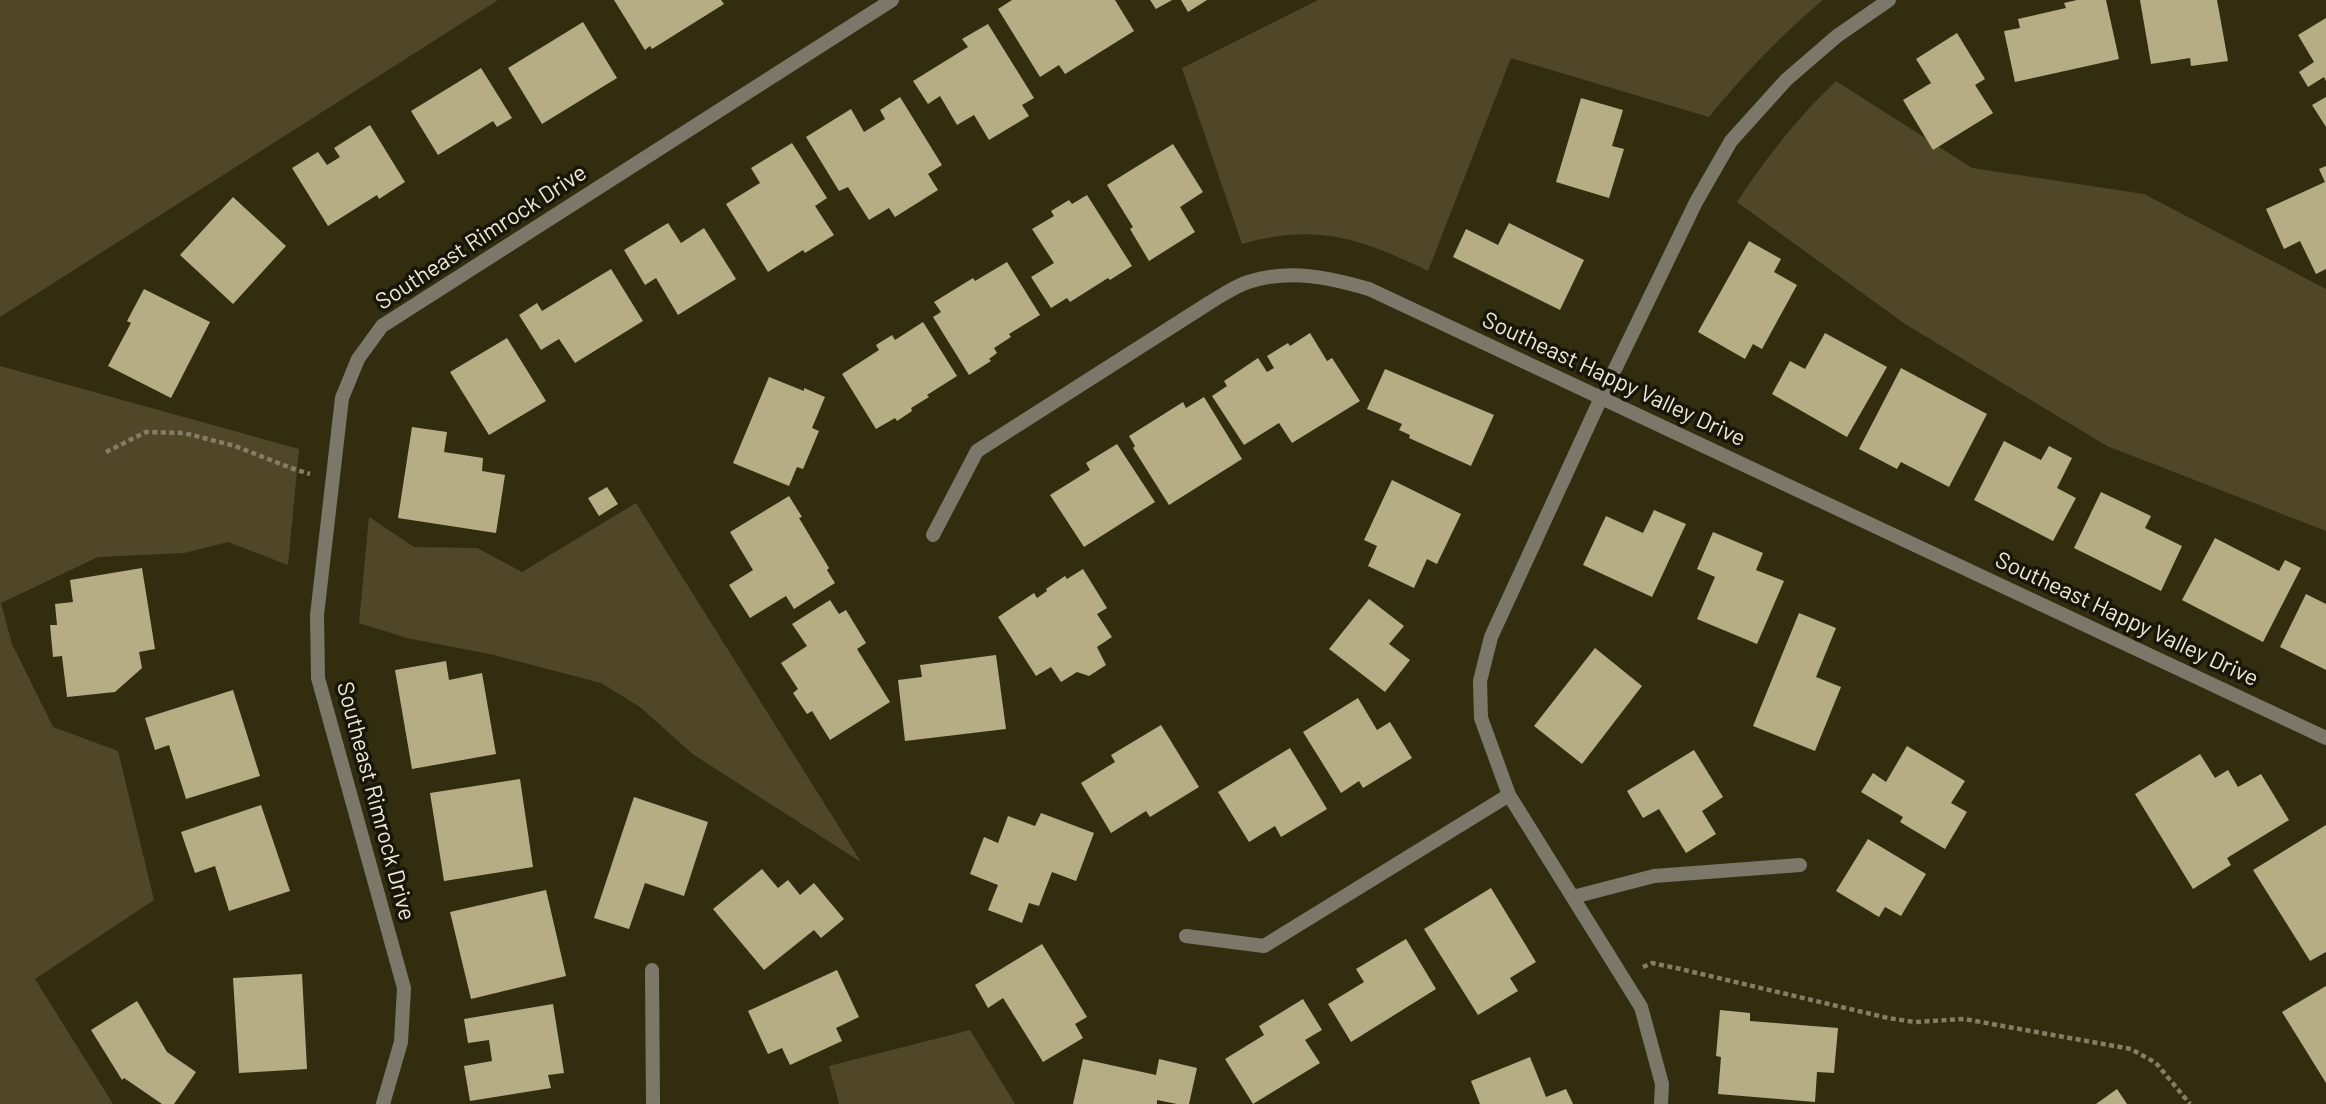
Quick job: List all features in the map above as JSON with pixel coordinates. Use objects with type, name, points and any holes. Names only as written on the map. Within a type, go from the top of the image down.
[{"type":"street","name":"Southeast Rimrock Drive","points":[[383,1104],[401,1042],[404,988],[318,678],[317,615],[331,479],[342,398],[358,359],[382,326],[892,0]]},
{"type":"street","points":[[1661,1104],[1662,1084],[1641,1007],[1509,794],[1482,718],[1480,681],[1491,637],[1601,398],[1696,202],[1731,141],[1786,80],[1837,36],[1889,0]]},
{"type":"street","name":"Southeast Happy Valley Drive","points":[[933,535],[977,452],[1209,303],[1247,282],[1283,275],[1328,277],[1369,289],[2326,738]]},
{"type":"street","points":[[1186,936],[1264,946],[1509,794]]},
{"type":"street","points":[[1573,897],[1654,876],[1800,865]]},
{"type":"street","points":[[652,970],[653,1104]]},
{"type":"path","points":[[106,452],[146,432],[184,433],[235,446],[291,468]]},
{"type":"path","points":[[1622,976],[1653,963],[1888,1018],[1915,1022],[1964,1019],[2131,1049],[2156,1063],[2190,1104]]},
{"type":"shaded area","points":[[0,0],[498,0],[0,317]]},
{"type":"shaded area","points":[[1318,0],[1823,0],[1763,56],[1709,117],[1511,58],[1428,271],[1381,250],[1338,237],[1293,235],[1242,244],[1182,68]]},
{"type":"shaded area","points":[[1836,81],[1972,168],[2144,194],[2326,289],[2326,531],[2107,446],[1905,324],[1737,202],[1783,139]]},
{"type":"shaded area","points":[[0,366],[299,449],[288,565],[228,542],[184,553],[98,557],[1,603],[12,644],[53,727],[118,751],[154,900],[35,979],[113,1104],[0,1104]]},
{"type":"shaded area","points":[[636,503],[861,862],[694,755],[640,707],[601,683],[494,655],[407,638],[359,623],[369,517],[414,547],[477,548],[522,572]]},
{"type":"shaded area","points":[[970,1030],[1015,1104],[839,1104],[829,1066]]},
{"type":"building","points":[[614,0],[721,0],[724,4],[652,49],[650,46],[645,50]]},
{"type":"building","points":[[1012,0],[1115,0],[1134,31],[1065,74],[1059,65],[1040,77],[998,9]]},
{"type":"building","points":[[1150,0],[1172,0],[1156,9]]},
{"type":"building","points":[[1181,0],[1207,0],[1188,12]]},
{"type":"building","points":[[2106,0],[2119,59],[2015,82],[2004,31],[2020,28],[2018,19],[2066,8],[2064,3]]},
{"type":"building","points":[[2140,0],[2217,0],[2228,61],[2191,66],[2190,58],[2151,64]]},
{"type":"building","points":[[2326,18],[2326,81],[2324,77],[2308,87],[2299,72],[2314,62],[2298,35]]},
{"type":"building","points":[[583,22],[617,78],[542,124],[508,68]]},
{"type":"building","points":[[988,24],[1034,98],[1022,105],[1029,116],[989,140],[974,115],[957,125],[940,96],[928,104],[913,81],[968,47],[962,39]]},
{"type":"building","points":[[1957,33],[1985,79],[1975,85],[1993,113],[1933,150],[1903,100],[1931,83],[1916,59]]},
{"type":"building","points":[[481,68],[512,118],[497,127],[493,121],[438,155],[411,111]]},
{"type":"building","points":[[900,97],[942,165],[928,174],[938,190],[895,217],[889,208],[869,220],[848,187],[839,191],[806,137],[851,109],[864,132],[885,119],[880,110]]},
{"type":"building","points":[[2326,97],[2326,127],[2312,105]]},
{"type":"building","points":[[1581,98],[1623,110],[1612,146],[1624,149],[1609,198],[1556,182]]},
{"type":"building","points":[[370,125],[405,182],[379,199],[377,195],[328,226],[292,168],[318,152],[327,165],[340,157],[334,148]]},
{"type":"building","points":[[792,143],[827,198],[815,206],[834,235],[768,272],[726,204],[760,183],[751,168]]},
{"type":"building","points":[[1173,144],[1203,192],[1180,207],[1195,232],[1149,261],[1130,229],[1133,227],[1107,185]]},
{"type":"building","points":[[2326,166],[2326,269],[2316,274],[2300,241],[2284,249],[2266,209],[2325,182],[2319,169]]},
{"type":"building","points":[[1087,195],[1132,266],[1070,302],[1067,298],[1051,308],[1031,277],[1054,263],[1032,229],[1054,216],[1051,211],[1069,200],[1072,204]]},
{"type":"building","points":[[233,197],[286,246],[233,304],[180,255]]},
{"type":"building","points":[[668,223],[681,243],[704,228],[736,279],[678,315],[656,278],[645,285],[624,250]]},
{"type":"building","points":[[1509,223],[1584,260],[1560,310],[1453,257],[1466,229],[1498,245]]},
{"type":"building","points":[[1749,241],[1781,259],[1774,272],[1797,285],[1762,349],[1753,344],[1745,359],[1698,332]]},
{"type":"building","points":[[1007,262],[1040,315],[1009,334],[1011,337],[994,348],[997,353],[989,359],[991,361],[969,375],[933,317],[941,312],[934,302],[973,278],[975,281]]},
{"type":"building","points":[[611,269],[643,321],[575,363],[559,339],[541,350],[519,315],[537,303],[542,311]]},
{"type":"building","points":[[144,289],[210,322],[171,398],[108,366],[131,323],[127,321]]},
{"type":"building","points":[[923,322],[957,376],[927,395],[929,397],[897,421],[895,418],[876,429],[842,374],[879,350],[876,345],[892,335],[895,340]]},
{"type":"building","points":[[1310,333],[1327,361],[1332,358],[1360,401],[1292,443],[1279,423],[1244,445],[1212,396],[1227,386],[1224,381],[1258,358],[1267,372],[1274,368],[1267,356]]},
{"type":"building","points":[[1825,333],[1887,367],[1847,437],[1772,394],[1790,361],[1805,369]]},
{"type":"building","points":[[507,338],[546,401],[489,435],[450,372]]},
{"type":"building","points":[[1901,368],[1987,414],[1949,487],[1901,462],[1897,469],[1859,449]]},
{"type":"building","points":[[1385,369],[1494,415],[1471,466],[1409,438],[1410,435],[1399,430],[1402,424],[1367,409]]},
{"type":"building","points":[[769,377],[825,397],[812,428],[819,431],[803,469],[797,467],[789,486],[733,463]]},
{"type":"building","points":[[1204,397],[1242,459],[1169,505],[1133,448],[1135,446],[1129,436],[1183,402],[1186,408]]},
{"type":"building","points":[[412,427],[447,432],[444,452],[483,458],[482,471],[505,475],[496,533],[398,518]]},
{"type":"building","points":[[2004,441],[2041,460],[2049,446],[2072,458],[2057,488],[2076,498],[2053,541],[1974,500]]},
{"type":"building","points":[[1117,444],[1155,502],[1084,547],[1050,495],[1090,470],[1086,463]]},
{"type":"building","points":[[1392,480],[1461,514],[1437,564],[1427,559],[1414,588],[1368,566],[1377,546],[1364,540]]},
{"type":"building","points":[[607,487],[618,504],[599,516],[588,498]]},
{"type":"building","points":[[2101,492],[2151,516],[2145,528],[2182,546],[2161,591],[2074,548]]},
{"type":"building","points":[[789,496],[835,583],[794,609],[786,596],[750,618],[729,585],[753,570],[730,532]]},
{"type":"building","points":[[1654,510],[1686,524],[1652,597],[1583,565],[1606,516],[1643,533]]},
{"type":"building","points":[[1713,532],[1763,553],[1756,570],[1784,581],[1757,644],[1697,619],[1715,577],[1697,569]]},
{"type":"building","points":[[2215,538],[2279,571],[2285,560],[2301,568],[2263,642],[2182,600]]},
{"type":"building","points":[[142,568],[155,649],[139,652],[142,668],[115,692],[67,697],[62,656],[53,657],[50,625],[57,625],[55,604],[73,602],[70,580]]},
{"type":"building","points":[[1083,569],[1107,608],[1097,614],[1112,637],[1097,647],[1106,665],[1089,676],[1077,672],[1061,682],[1051,667],[1036,676],[998,617],[1034,593],[1037,598],[1065,576],[1067,579]]},
{"type":"building","points":[[2306,594],[2326,604],[2326,670],[2280,647]]},
{"type":"building","points":[[1369,599],[1404,626],[1389,644],[1410,660],[1385,692],[1329,649]]},
{"type":"building","points":[[830,600],[839,614],[846,610],[866,643],[857,649],[890,702],[830,740],[812,711],[807,714],[793,693],[798,689],[781,663],[807,646],[792,624]]},
{"type":"building","points":[[1799,613],[1836,628],[1816,677],[1841,687],[1815,751],[1753,726]]},
{"type":"building","points":[[1595,648],[1642,686],[1582,764],[1534,726]]},
{"type":"building","points":[[996,655],[1006,729],[905,741],[898,680],[922,677],[920,665]]},
{"type":"building","points":[[446,661],[449,680],[482,673],[496,754],[412,769],[395,670]]},
{"type":"building","points":[[233,690],[260,776],[186,799],[169,745],[155,750],[145,718]]},
{"type":"building","points":[[1358,698],[1377,730],[1390,722],[1412,758],[1363,788],[1359,781],[1341,793],[1303,732]]},
{"type":"building","points":[[1161,725],[1199,787],[1150,817],[1146,811],[1111,833],[1081,783],[1115,762],[1111,755]]},
{"type":"building","points":[[1907,746],[1965,781],[1951,803],[1967,812],[1945,849],[1900,822],[1903,817],[1861,792],[1873,773],[1886,782]]},
{"type":"building","points":[[1290,748],[1327,809],[1281,837],[1275,826],[1249,842],[1218,792]]},
{"type":"building","points":[[1694,750],[1723,797],[1702,811],[1716,834],[1686,853],[1659,809],[1643,818],[1627,791]]},
{"type":"building","points":[[2200,754],[2215,778],[2228,770],[2238,787],[2261,774],[2289,820],[2227,858],[2231,865],[2193,889],[2135,794]]},
{"type":"building","points":[[520,779],[533,867],[444,881],[430,793]]},
{"type":"building","points":[[634,797],[708,822],[684,896],[645,883],[629,929],[594,918]]},
{"type":"building","points":[[261,805],[290,891],[229,911],[215,866],[195,873],[181,832]]},
{"type":"building","points":[[1041,813],[1094,833],[1076,881],[1052,872],[1039,906],[1029,903],[1022,923],[988,910],[998,885],[970,874],[984,837],[998,843],[1008,816],[1035,826]]},
{"type":"building","points":[[2326,825],[2326,952],[2310,961],[2253,870]]},
{"type":"building","points":[[1868,839],[1926,874],[1901,916],[1885,907],[1879,917],[1836,891]]},
{"type":"building","points":[[762,869],[778,888],[788,880],[800,895],[814,883],[844,919],[821,938],[814,930],[764,970],[713,909]]},
{"type":"building","points":[[1491,888],[1536,962],[1510,978],[1518,991],[1478,1015],[1424,929]]},
{"type":"building","points":[[546,890],[566,976],[471,999],[450,912]]},
{"type":"building","points":[[1406,939],[1436,989],[1351,1042],[1328,1004],[1364,982],[1356,969]]},
{"type":"building","points":[[1042,944],[1087,1017],[1075,1024],[1083,1038],[1043,1062],[1003,998],[988,1008],[975,985]]},
{"type":"building","points":[[837,970],[859,1017],[836,1028],[842,1041],[790,1065],[782,1048],[768,1054],[748,1011]]},
{"type":"building","points":[[302,974],[307,1069],[239,1073],[233,978]]},
{"type":"building","points":[[2326,986],[2326,1083],[2282,1012]]},
{"type":"building","points":[[1303,999],[1322,1030],[1305,1040],[1320,1063],[1253,1104],[1225,1059],[1264,1035],[1259,1026]]},
{"type":"building","points":[[137,1001],[167,1052],[196,1072],[174,1104],[162,1104],[124,1078],[122,1080],[91,1030]]},
{"type":"building","points":[[553,1004],[564,1073],[548,1075],[551,1088],[470,1101],[464,1066],[492,1061],[489,1040],[468,1043],[464,1019]]},
{"type":"building","points":[[1720,1010],[1750,1013],[1750,1021],[1838,1028],[1834,1073],[1817,1072],[1815,1102],[1718,1094],[1721,1057],[1716,1056]]},
{"type":"building","points":[[1530,1057],[1546,1097],[1566,1089],[1573,1104],[1480,1104],[1471,1081]]},
{"type":"building","points":[[1083,1059],[1156,1075],[1159,1059],[1197,1068],[1189,1104],[1157,1100],[1157,1104],[1073,1104]]},
{"type":"building","points":[[2117,1089],[2127,1104],[2096,1104]]}]
